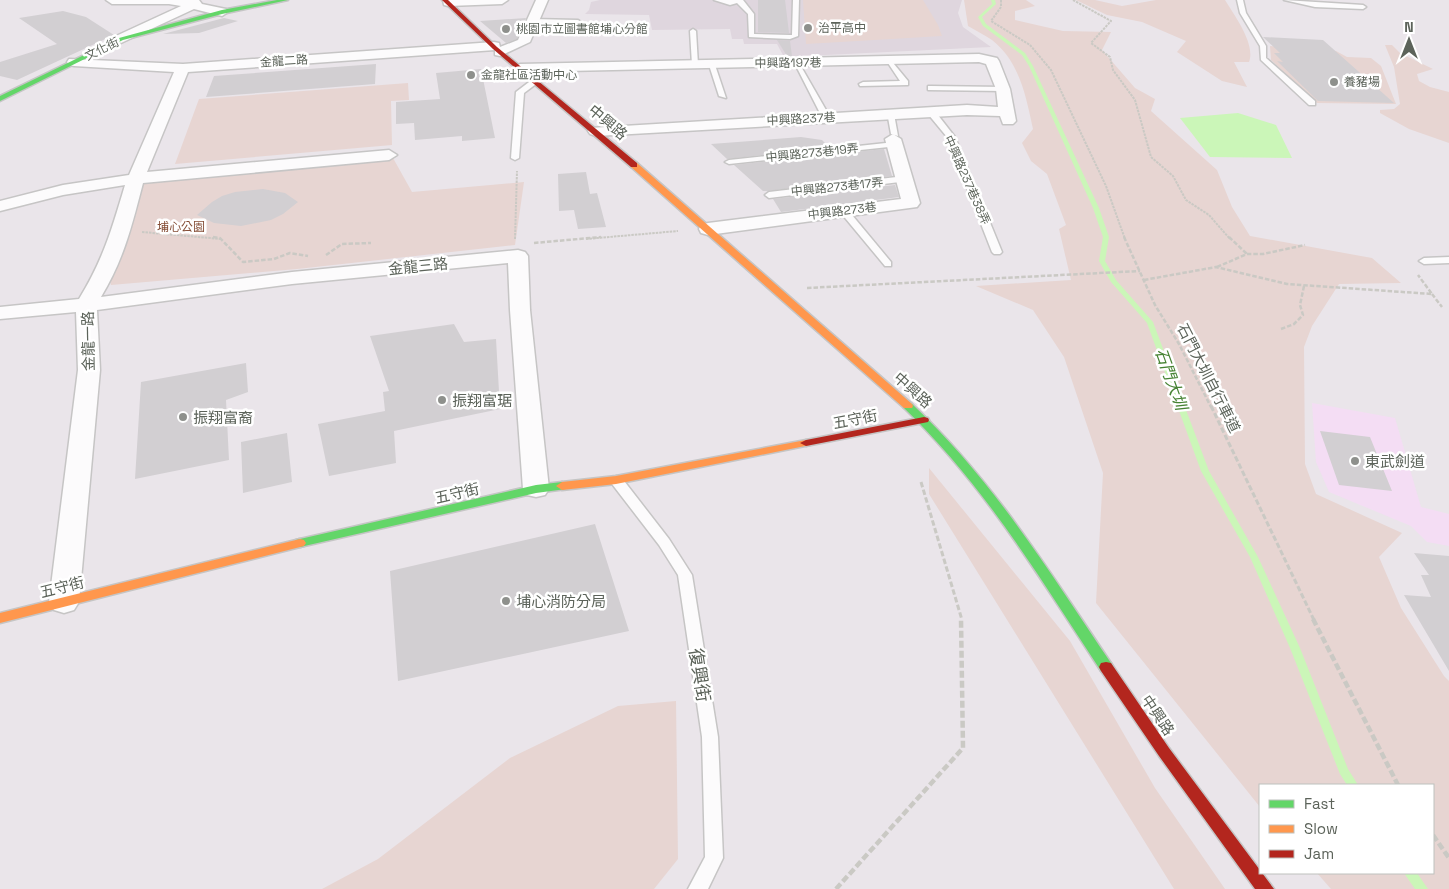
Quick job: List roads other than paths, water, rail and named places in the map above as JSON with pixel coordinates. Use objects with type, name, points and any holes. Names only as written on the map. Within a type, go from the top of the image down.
[{"type":"street","points":[[112,0],[167,0],[222,12]]},
{"type":"street","name":"文化街","points":[[0,99],[204,0]]},
{"type":"street","points":[[122,40],[222,12],[285,0]]},
{"type":"street","points":[[446,1],[502,0]]},
{"type":"street","name":"金龍二路","points":[[74,62],[183,68],[497,49],[522,42],[542,0]]},
{"type":"street","name":"中興路","points":[[446,1],[497,49],[596,131],[708,228],[774,290],[924,420],[988,492],[1164,752],[1265,889]]},
{"type":"street","name":"中興路197巷","points":[[520,68],[979,58],[992,61],[1003,89],[1007,116]]},
{"type":"street","name":"金龍一路","points":[[64,602],[89,370],[86,305],[106,270],[121,230],[136,178],[183,68]]},
{"type":"street","name":"中興路237巷","points":[[596,131],[931,112],[1007,116]]},
{"type":"street","name":"中興路273巷","points":[[708,228],[911,203],[894,139]]},
{"type":"street","points":[[0,206],[63,190],[136,178],[389,155]]},
{"type":"street","name":"金龍三路","points":[[0,314],[517,251],[520,310],[536,489]]},
{"type":"street","name":"五守街","points":[[0,618],[308,541],[536,489],[616,480],[924,420]]},
{"type":"lane","points":[[717,0],[726,3],[740,1],[751,14],[751,36],[790,37],[795,36],[796,0]]},
{"type":"lane","points":[[1240,0],[1243,13],[1264,46],[1263,59],[1312,103]]},
{"type":"lane","points":[[1286,0],[1315,5],[1362,7]]},
{"type":"lane","points":[[532,21],[578,22]]},
{"type":"lane","points":[[693,31],[695,65]]},
{"type":"lane","points":[[863,84],[905,83],[889,60]]},
{"type":"lane","points":[[796,63],[826,117]]},
{"type":"lane","points":[[712,65],[723,96]]},
{"type":"lane","points":[[515,158],[520,92],[536,81]]},
{"type":"lane","points":[[931,88],[1003,89]]},
{"type":"lane","name":"中興路237巷38弄","points":[[931,112],[951,137],[997,252]]},
{"type":"lane","points":[[890,114],[894,139]]},
{"type":"lane","name":"中興路273巷19弄","points":[[729,162],[894,139]]},
{"type":"lane","name":"中興路273巷17弄","points":[[769,195],[905,180]]},
{"type":"lane","points":[[844,211],[888,264]]},
{"type":"lane","points":[[1424,261],[1449,260]]},
{"type":"lane","name":"復興街","points":[[616,480],[664,542],[685,575],[710,738],[714,858],[698,889]]},
{"type":"waterway","name":"石門大圳","points":[[993,0],[994,4],[980,17],[984,25],[1024,54],[1031,66],[1096,208],[1106,237],[1102,261],[1113,281],[1150,322],[1205,471],[1254,557],[1295,648],[1344,771],[1352,784]]},
{"type":"waterway","name":"石門大圳","points":[[1411,874],[1422,889]]},
{"type":"place","name":"治平高中","points":[[808,28]]},
{"type":"place","name":"桃園市立圖書館埔心分館","points":[[506,29]]},
{"type":"place","name":"金龍社區活動中心","points":[[471,75]]},
{"type":"place","name":"養豬場","points":[[1334,82]]},
{"type":"place","name":"振翔富琚","points":[[442,400]]},
{"type":"place","name":"振翔富裔","points":[[183,417]]},
{"type":"place","name":"東武劍道","points":[[1355,461]]},
{"type":"place","name":"埔心消防分局","points":[[506,601]]},
{"type":"park label","name":"埔心公園","points":[[181,227]]}]
